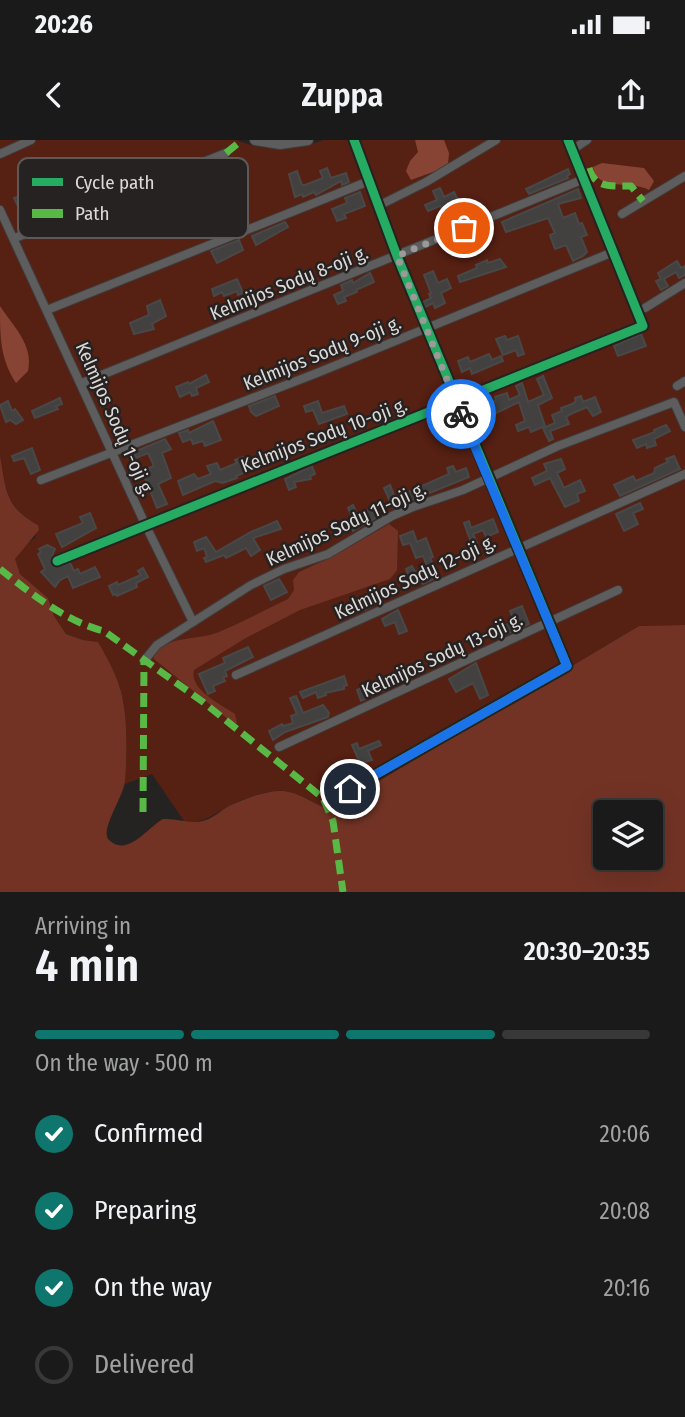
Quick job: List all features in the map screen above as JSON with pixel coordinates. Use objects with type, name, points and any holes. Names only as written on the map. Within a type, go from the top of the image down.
[{"type":"main road","points":[[256,140],[280,144],[308,140]]},
{"type":"street","points":[[0,154],[31,140]]},
{"type":"street","points":[[350,789],[567,666],[456,402],[354,140]]},
{"type":"street","points":[[378,206],[426,182],[496,140]]},
{"type":"street","points":[[568,140],[613,252]]},
{"type":"street","points":[[578,146],[587,140]]},
{"type":"street","points":[[214,158],[226,153]]},
{"type":"street","points":[[622,214],[685,176]]},
{"type":"street","name":"Kelmijos Sodų 8-oji g.","points":[[82,383],[584,179]]},
{"type":"street","points":[[248,229],[369,181]]},
{"type":"street","name":"Kelmijos Sodų 1-oji g.","points":[[1,215],[15,238],[145,524],[193,622]]},
{"type":"street","points":[[47,310],[227,238]]},
{"type":"street","name":"Kelmijos Sodų 10-oji g.","points":[[57,561],[643,326],[613,252]]},
{"type":"street","name":"Kelmijos Sodų 9-oji g.","points":[[41,480],[613,252]]},
{"type":"street","points":[[645,308],[685,283]]},
{"type":"street","name":"Kelmijos Sodų 11-oji g.","points":[[193,622],[251,585],[285,569],[328,554],[392,516],[488,479],[558,446],[674,402],[685,427]]},
{"type":"street","name":"Kelmijos Sodų 12-oji g.","points":[[236,675],[685,474]]},
{"type":"street","name":"Kelmijos Sodų 13-oji g.","points":[[279,747],[618,590]]},
{"type":"street","points":[[144,661],[157,645],[193,622]]},
{"type":"shaded area","points":[[0,140],[237,140],[258,147],[280,149],[323,140],[685,140],[685,625],[639,626],[332,809],[298,795],[276,791],[246,798],[203,820],[191,822],[184,821],[152,774],[125,784],[124,704],[120,687],[98,642],[66,634],[54,616],[48,598],[20,574],[14,560],[23,546],[35,538],[38,525],[13,504],[6,487],[0,455]]},
{"type":"shaded area","points":[[415,140],[444,140],[449,153],[448,164],[411,180],[406,171],[418,152]]},
{"type":"shaded area","points":[[602,163],[644,168],[654,181],[649,190],[608,183],[596,175],[593,167]]},
{"type":"shaded area","points":[[0,306],[21,336],[28,353],[28,371],[16,383],[4,356]]},
{"type":"shaded area","points":[[0,455],[13,504],[38,525],[39,530],[15,559],[20,574],[48,598],[54,616],[66,634],[98,642],[122,695],[126,746],[125,781],[107,829],[109,840],[116,845],[131,843],[163,819],[190,822],[206,820],[235,803],[269,792],[289,792],[332,809],[639,626],[685,625],[685,892],[0,892]]},
{"type":"shaded area","points":[[389,524],[398,531],[397,570],[390,579],[300,610],[244,639],[194,670],[196,684],[235,714],[237,723],[234,724],[154,659],[153,654],[169,643],[219,632],[288,599],[294,590],[293,580],[299,572],[332,557]]},
{"type":"building","points":[[327,168],[331,178],[346,173],[349,182],[342,185],[341,181],[316,195],[314,192],[295,197],[289,174],[297,171],[302,185],[305,185],[323,178],[320,171]]},
{"type":"building","points":[[568,169],[568,178],[529,194],[526,189]]},
{"type":"building","points":[[440,188],[444,197],[454,192],[464,204],[444,213],[440,206],[428,211],[425,205],[437,200],[433,191]]},
{"type":"building","points":[[578,189],[581,198],[558,204],[563,218],[575,213],[579,224],[582,223],[587,235],[581,237],[587,252],[583,256],[573,261],[566,245],[555,249],[550,235],[555,233],[548,218],[506,232],[502,222]]},
{"type":"building","points":[[360,192],[365,206],[344,214],[346,218],[337,221],[332,209],[347,203],[345,198]]},
{"type":"building","points":[[285,222],[288,227],[256,245],[252,236]]},
{"type":"building","points":[[239,240],[243,250],[217,263],[211,251]]},
{"type":"building","points":[[500,259],[506,267],[460,282],[458,276],[477,268],[476,265],[487,260],[488,263]]},
{"type":"building","points":[[677,261],[681,268],[685,266],[685,275],[679,278],[676,272],[664,279],[668,286],[661,290],[656,281],[661,279],[658,273]]},
{"type":"building","points":[[433,271],[438,283],[447,279],[451,288],[441,293],[445,303],[435,308],[433,303],[425,307],[423,302],[431,298],[424,275]]},
{"type":"building","points":[[370,273],[374,282],[344,297],[346,301],[338,304],[334,295],[343,291],[341,285],[352,280],[353,283]]},
{"type":"building","points":[[237,279],[243,293],[238,295],[237,291],[224,296],[222,292],[214,296],[212,289]]},
{"type":"building","points":[[160,300],[166,316],[152,324],[154,329],[134,334],[130,323],[149,315],[147,306]]},
{"type":"building","points":[[641,334],[646,346],[618,356],[614,346]]},
{"type":"building","points":[[505,336],[507,340],[518,336],[524,354],[518,356],[516,350],[503,355],[496,339]]},
{"type":"building","points":[[489,354],[492,360],[501,356],[503,361],[472,374],[470,368],[462,372],[458,361],[468,357],[470,362]]},
{"type":"building","points":[[206,375],[209,382],[196,388],[198,394],[192,396],[190,392],[180,397],[176,387]]},
{"type":"building","points":[[543,376],[552,398],[538,405],[545,426],[531,432],[529,427],[518,431],[516,425],[525,421],[519,402],[496,413],[492,402],[496,401],[495,397],[507,393],[509,400],[520,395],[516,386],[522,383],[528,402],[544,395],[537,379]]},
{"type":"building","points":[[275,396],[279,406],[256,416],[251,412],[249,406]]},
{"type":"building","points":[[581,396],[583,402],[595,397],[601,412],[593,416],[587,407],[573,413],[566,417],[569,424],[550,431],[553,439],[549,441],[543,428],[555,423],[552,415],[562,411],[561,408],[572,404],[576,401],[575,398]]},
{"type":"building","points":[[60,398],[62,404],[56,406],[58,409],[35,418],[32,411]]},
{"type":"building","points":[[8,401],[12,411],[15,409],[23,420],[16,424],[10,420],[6,422],[0,405]]},
{"type":"building","points":[[318,401],[322,413],[344,406],[347,414],[319,424],[313,410],[306,412],[304,406]]},
{"type":"building","points":[[453,409],[462,429],[455,432],[452,424],[443,427],[438,415]]},
{"type":"building","points":[[213,421],[221,440],[205,446],[203,441],[193,444],[191,439],[183,442],[179,433],[188,430],[189,433]]},
{"type":"building","points":[[666,425],[670,431],[654,439],[656,445],[647,448],[646,444],[637,448],[633,440]]},
{"type":"building","points":[[165,439],[171,449],[162,453],[171,478],[158,484],[167,504],[157,508],[142,471],[154,466],[148,453],[136,458],[134,452]]},
{"type":"building","points":[[32,448],[40,470],[31,474],[24,458],[14,461],[12,456]]},
{"type":"building","points":[[674,456],[680,469],[620,496],[614,485],[633,476],[636,481],[654,473],[655,468]]},
{"type":"building","points":[[243,457],[248,471],[236,476],[237,478],[223,483],[215,481],[183,495],[178,481],[194,474],[198,479],[211,474],[207,466],[217,463],[220,470],[237,463],[235,460]]},
{"type":"building","points":[[561,459],[565,469],[557,473],[564,488],[580,480],[585,491],[577,494],[579,501],[565,507],[550,478],[535,485],[532,478],[547,471],[544,464]]},
{"type":"building","points":[[312,466],[315,474],[310,476],[311,479],[294,482],[296,487],[289,490],[285,479]]},
{"type":"building","points":[[453,466],[456,472],[466,468],[469,477],[393,508],[384,488],[390,485],[395,498],[449,474],[447,468]]},
{"type":"building","points":[[640,503],[643,509],[633,513],[638,524],[624,531],[616,514]]},
{"type":"building","points":[[353,505],[358,516],[370,509],[377,517],[353,531],[349,524],[354,521],[348,508]]},
{"type":"building","points":[[90,513],[96,528],[62,547],[56,534],[83,523],[80,517]]},
{"type":"building","points":[[493,519],[498,532],[486,537],[483,530],[473,534],[477,543],[472,545],[464,523],[469,521],[471,528]]},
{"type":"building","points":[[277,521],[281,529],[253,538],[260,550],[251,556],[246,548],[226,558],[224,555],[206,562],[204,548],[197,551],[194,542],[206,537],[216,552]]},
{"type":"building","points":[[413,531],[417,542],[426,538],[433,557],[430,558],[434,566],[430,568],[435,578],[423,584],[419,576],[408,582],[405,575],[408,574],[406,569],[412,566],[415,572],[427,566],[423,556],[416,558],[410,543],[403,545],[400,536]]},
{"type":"building","points":[[47,545],[55,549],[50,561],[54,567],[70,563],[74,571],[78,569],[80,574],[95,567],[100,577],[73,588],[68,576],[60,580],[55,587],[41,572],[45,569],[38,554],[41,552],[39,549]]},
{"type":"building","points":[[143,568],[148,577],[136,583],[137,587],[117,596],[113,595],[109,586],[141,575],[138,571]]},
{"type":"building","points":[[279,579],[287,592],[271,600],[264,586]]},
{"type":"building","points":[[379,595],[381,600],[365,610],[363,607],[347,614],[343,605]]},
{"type":"building","points":[[522,606],[529,624],[495,639],[493,634],[514,620],[510,611]]},
{"type":"building","points":[[398,610],[407,631],[399,634],[395,622],[385,626],[382,619]]},
{"type":"building","points":[[248,647],[253,657],[225,671],[225,681],[213,686],[215,691],[208,694],[199,674],[225,663],[223,658]]},
{"type":"building","points":[[476,663],[488,695],[480,699],[473,683],[456,692],[449,679]]},
{"type":"building","points":[[344,676],[347,685],[344,689],[325,693],[326,695],[318,698],[316,692],[303,698],[300,692]]},
{"type":"building","points":[[384,677],[389,688],[361,701],[357,690]]},
{"type":"building","points":[[296,696],[303,713],[323,705],[329,713],[328,717],[285,732],[273,740],[269,731],[282,724],[293,723],[291,716],[297,714],[290,698]]},
{"type":"building","points":[[379,741],[381,745],[368,751],[372,760],[360,763],[352,745],[357,743],[359,749]]},
{"type":"marked path","points":[[226,153],[242,140]]},
{"type":"marked path","points":[[589,168],[595,180],[605,185],[631,186],[643,201]]},
{"type":"marked path","points":[[0,569],[63,614],[104,631],[203,702],[323,798],[333,821],[343,892]]},
{"type":"marked path","points":[[143,812],[144,661]]},
{"type":"cycle path","points":[[350,789],[567,666],[397,256],[354,140]]},
{"type":"cycle path","points":[[57,561],[643,326],[568,140]]},
{"type":"way so far","points":[[461,414],[397,256],[464,228]]},
{"type":"route","points":[[350,789],[567,666],[461,414]]}]
